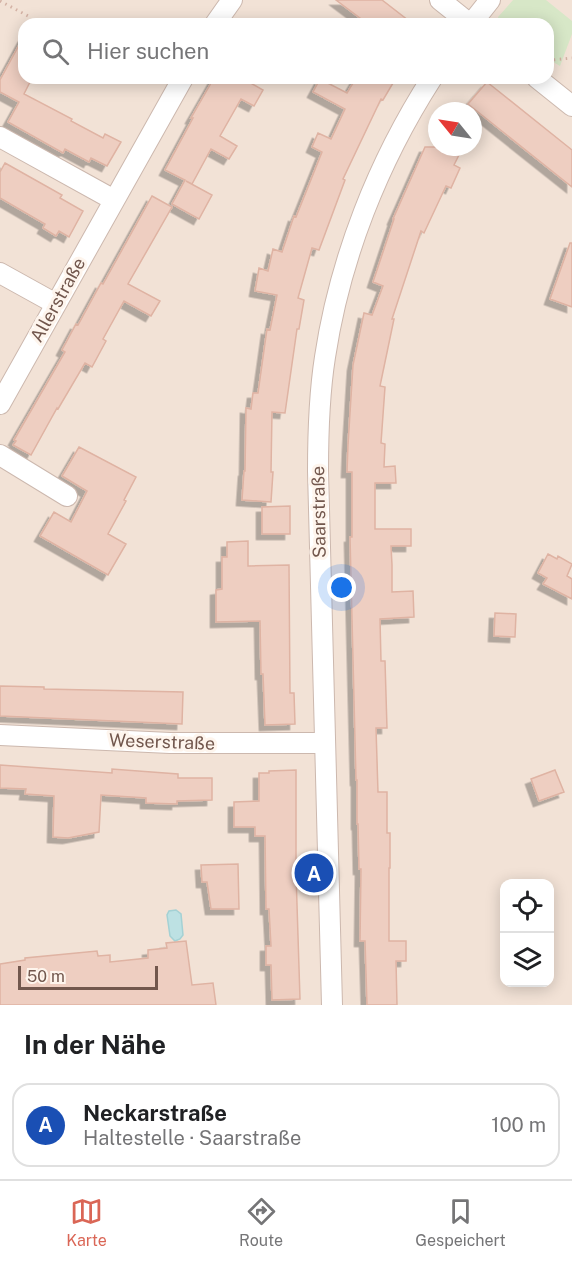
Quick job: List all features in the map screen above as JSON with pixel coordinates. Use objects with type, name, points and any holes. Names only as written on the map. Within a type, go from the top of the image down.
[{"type":"street","points":[[219,18],[232,0]]},
{"type":"street","points":[[440,0],[462,18]]},
{"type":"street","points":[[475,18],[490,0]]},
{"type":"street","name":"Allerstraße","points":[[1,400],[180,84]]},
{"type":"street","name":"Saarstraße","points":[[332,1005],[318,471],[318,425],[324,358],[345,267],[371,192],[391,149],[428,84]]},
{"type":"street","points":[[544,84],[572,106]]},
{"type":"street","points":[[0,137],[114,200]]},
{"type":"street","points":[[0,273],[56,304]]},
{"type":"street","points":[[0,455],[67,496]]},
{"type":"street","name":"Weserstraße","points":[[0,735],[170,744],[325,743]]},
{"type":"path","points":[[0,1],[30,17]]},
{"type":"path","points":[[554,60],[572,58]]},
{"type":"shaded area","points":[[0,0],[572,0],[572,1005],[0,1005]]},
{"type":"green space","points":[[513,0],[546,0],[572,21],[572,34],[560,66],[554,62],[554,18],[498,17]]},
{"type":"water","points":[[176,910],[181,914],[183,935],[175,941],[170,936],[167,915],[169,911]]},
{"type":"building","points":[[336,0],[382,0],[405,18],[360,18]]},
{"type":"building","points":[[18,47],[18,84],[29,84],[24,94],[103,138],[105,134],[121,142],[107,166],[91,158],[89,162],[65,149],[63,153],[8,122],[19,102],[0,92],[0,80]]},
{"type":"building","points":[[211,84],[252,84],[263,90],[254,106],[241,99],[220,136],[237,146],[229,159],[211,149],[192,184],[186,181],[212,195],[199,219],[172,204],[185,180],[165,170],[193,118],[191,118]]},
{"type":"building","points":[[317,84],[330,84],[347,93],[352,84],[392,84],[383,100],[381,99],[343,179],[345,180],[319,250],[312,248],[298,298],[304,300],[299,329],[297,329],[285,413],[272,412],[271,502],[242,500],[246,408],[251,409],[253,393],[258,393],[267,329],[270,330],[277,295],[255,291],[259,268],[268,271],[273,249],[282,252],[294,216],[296,217],[322,152],[312,147],[318,133],[331,139],[345,109],[313,92]]},
{"type":"building","points":[[485,84],[490,84],[572,150],[572,187],[482,115],[482,102],[470,102]]},
{"type":"building","points":[[425,147],[428,147],[428,156],[458,156],[454,165],[460,168],[451,188],[446,186],[424,233],[421,231],[392,319],[394,319],[380,386],[385,387],[381,443],[385,444],[384,467],[395,466],[396,483],[375,483],[375,529],[411,529],[411,546],[391,546],[392,592],[413,591],[414,617],[380,619],[381,661],[385,661],[387,728],[376,728],[378,792],[387,792],[387,833],[390,833],[389,941],[406,941],[406,961],[396,961],[397,1005],[367,1005],[365,941],[360,941],[361,869],[359,869],[357,824],[350,537],[352,537],[352,472],[347,472],[353,365],[364,313],[372,315],[383,286],[373,282],[393,219]]},
{"type":"building","points":[[5,163],[62,195],[60,198],[83,211],[69,237],[59,231],[56,236],[43,228],[45,224],[0,198],[0,172]]},
{"type":"building","points":[[152,196],[172,207],[128,284],[160,301],[151,316],[124,301],[103,339],[106,341],[92,367],[85,363],[31,455],[13,445],[16,441],[14,440],[65,352],[62,350],[76,324],[78,325],[101,283],[103,284]]},
{"type":"building","points":[[570,243],[572,243],[572,307],[550,299]]},
{"type":"building","points":[[79,447],[136,477],[108,534],[126,544],[108,575],[40,536],[54,512],[71,522],[87,491],[62,476]]},
{"type":"building","points":[[290,506],[290,534],[262,534],[262,507]]},
{"type":"building","points":[[248,541],[248,566],[289,565],[290,693],[294,693],[295,724],[265,725],[260,621],[216,622],[216,590],[222,589],[222,557],[227,557],[227,542]]},
{"type":"building","points":[[548,554],[557,559],[558,556],[572,564],[567,576],[572,579],[572,599],[543,584],[547,578],[538,573]]},
{"type":"building","points":[[495,613],[516,614],[515,637],[494,636]]},
{"type":"building","points":[[0,686],[183,692],[182,724],[0,716]]},
{"type":"building","points":[[0,765],[112,773],[112,769],[178,774],[178,778],[212,778],[212,800],[177,801],[177,804],[146,803],[146,798],[101,795],[99,832],[68,838],[53,837],[54,796],[25,794],[26,789],[0,788]]},
{"type":"building","points":[[296,770],[300,999],[272,1000],[271,965],[266,965],[266,946],[271,946],[269,909],[266,909],[265,836],[255,836],[255,827],[234,827],[234,802],[259,801],[259,773]]},
{"type":"building","points":[[555,770],[564,792],[539,801],[531,779]]},
{"type":"building","points":[[238,864],[239,909],[211,909],[207,882],[202,882],[201,865]]},
{"type":"building","points":[[186,941],[192,985],[213,983],[216,1005],[0,1005],[0,964],[25,960],[25,958],[97,951],[98,956],[110,955],[110,962],[148,958],[148,950],[167,948],[166,943]]},
{"type":"place","name":"Neckarstraße","points":[[314,873]]}]
